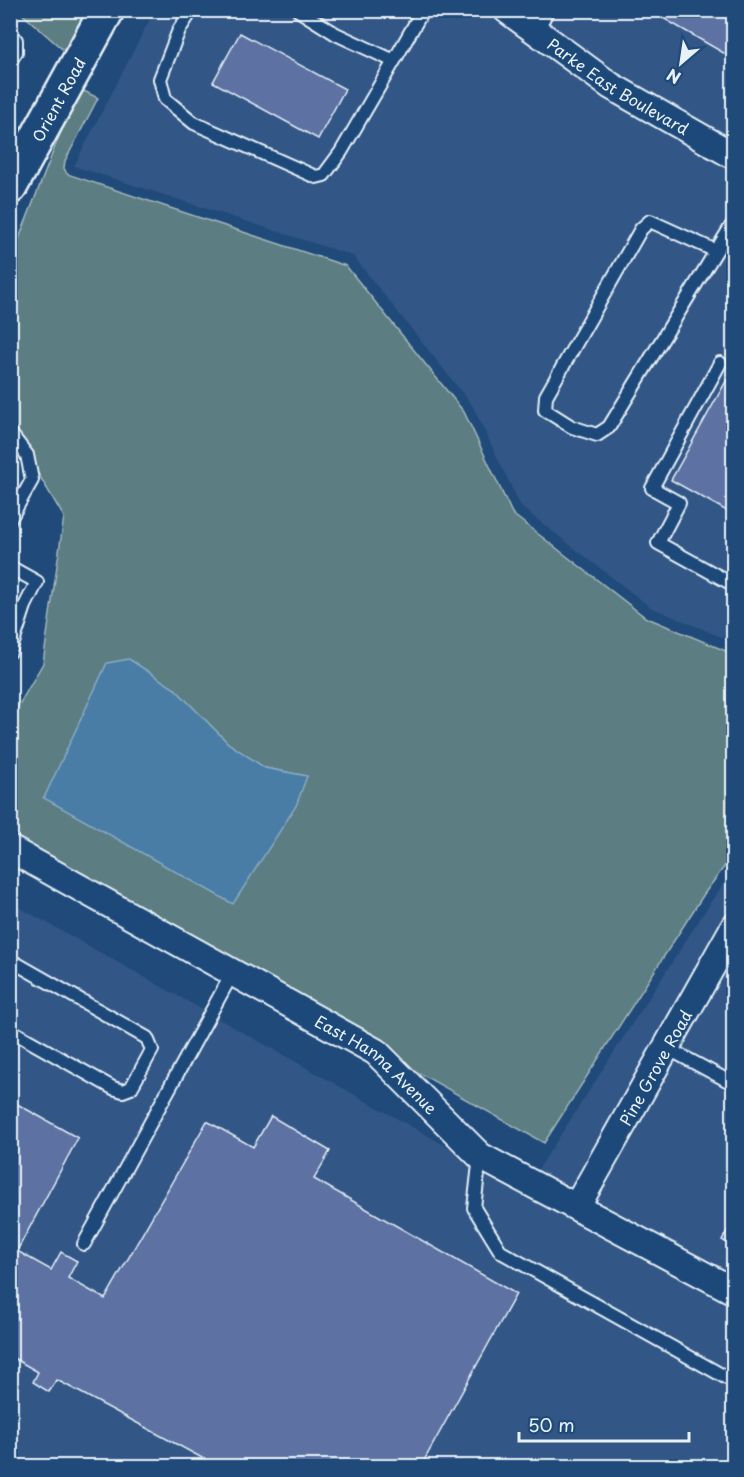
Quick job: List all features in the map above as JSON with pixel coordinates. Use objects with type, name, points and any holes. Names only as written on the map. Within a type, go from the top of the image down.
[{"type":"street","name":"Orient Road","points":[[10,187],[107,10]]},
{"type":"street","name":"Parke East Boulevard","points":[[507,10],[542,21],[611,86],[734,156]]},
{"type":"street","name":"East Hanna Avenue","points":[[10,849],[376,1052],[480,1155],[734,1291]]},
{"type":"street","name":"Pine Grove Road","points":[[577,1206],[734,927]]},
{"type":"lane","points":[[192,10],[179,30],[160,79],[165,99],[194,123],[316,177],[324,175],[341,152],[423,10]]},
{"type":"lane","points":[[298,10],[336,34],[394,61]]},
{"type":"lane","points":[[10,34],[16,40],[16,52],[10,61]]},
{"type":"lane","points":[[716,251],[650,221],[641,229],[546,396],[545,410],[572,427],[597,435],[609,427],[734,222]]},
{"type":"lane","points":[[720,363],[652,488],[679,503],[658,543],[734,585]]},
{"type":"lane","points":[[10,433],[27,455],[32,480],[10,519]]},
{"type":"lane","points":[[10,567],[37,582],[25,606],[10,652]]},
{"type":"lane","points":[[10,960],[147,1038],[152,1050],[131,1088],[123,1091],[113,1088],[10,1030]]},
{"type":"lane","points":[[84,1244],[233,972]]},
{"type":"lane","points":[[667,1048],[734,1084]]},
{"type":"lane","points":[[480,1155],[474,1208],[501,1252],[734,1382]]},
{"type":"shaded area","points":[[154,11],[483,11],[519,31],[531,11],[733,11],[733,642],[650,607],[521,507],[472,405],[353,256],[74,166]]},
{"type":"shaded area","points":[[129,659],[175,689],[228,743],[265,768],[307,776],[296,806],[233,904],[44,798],[107,663]]},
{"type":"shaded area","points":[[733,871],[733,1466],[11,1466],[10,902],[525,1190]]},
{"type":"green space","points":[[19,11],[94,11],[69,55]]},
{"type":"green space","points":[[78,88],[98,98],[65,161],[64,168],[67,174],[346,266],[464,412],[512,513],[645,617],[733,654],[733,855],[704,894],[544,1143],[410,1068],[383,1041],[11,834],[11,719],[43,663],[64,517],[11,428],[11,259]],"holes":[[[175,689],[228,743],[265,768],[307,776],[44,797]]]},
{"type":"building","points":[[649,10],[734,10],[734,59]]},
{"type":"building","points":[[240,33],[345,89],[318,139],[213,82]]},
{"type":"building","points":[[734,367],[734,515],[671,480]]},
{"type":"building","points":[[10,1100],[78,1138],[17,1251],[51,1270],[61,1252],[77,1261],[68,1278],[105,1299],[207,1121],[253,1147],[271,1116],[330,1151],[314,1179],[516,1294],[421,1466],[217,1466],[57,1380],[49,1392],[33,1382],[38,1372],[10,1356]]},
{"type":"building","points":[[734,1219],[734,1247],[722,1240]]}]
